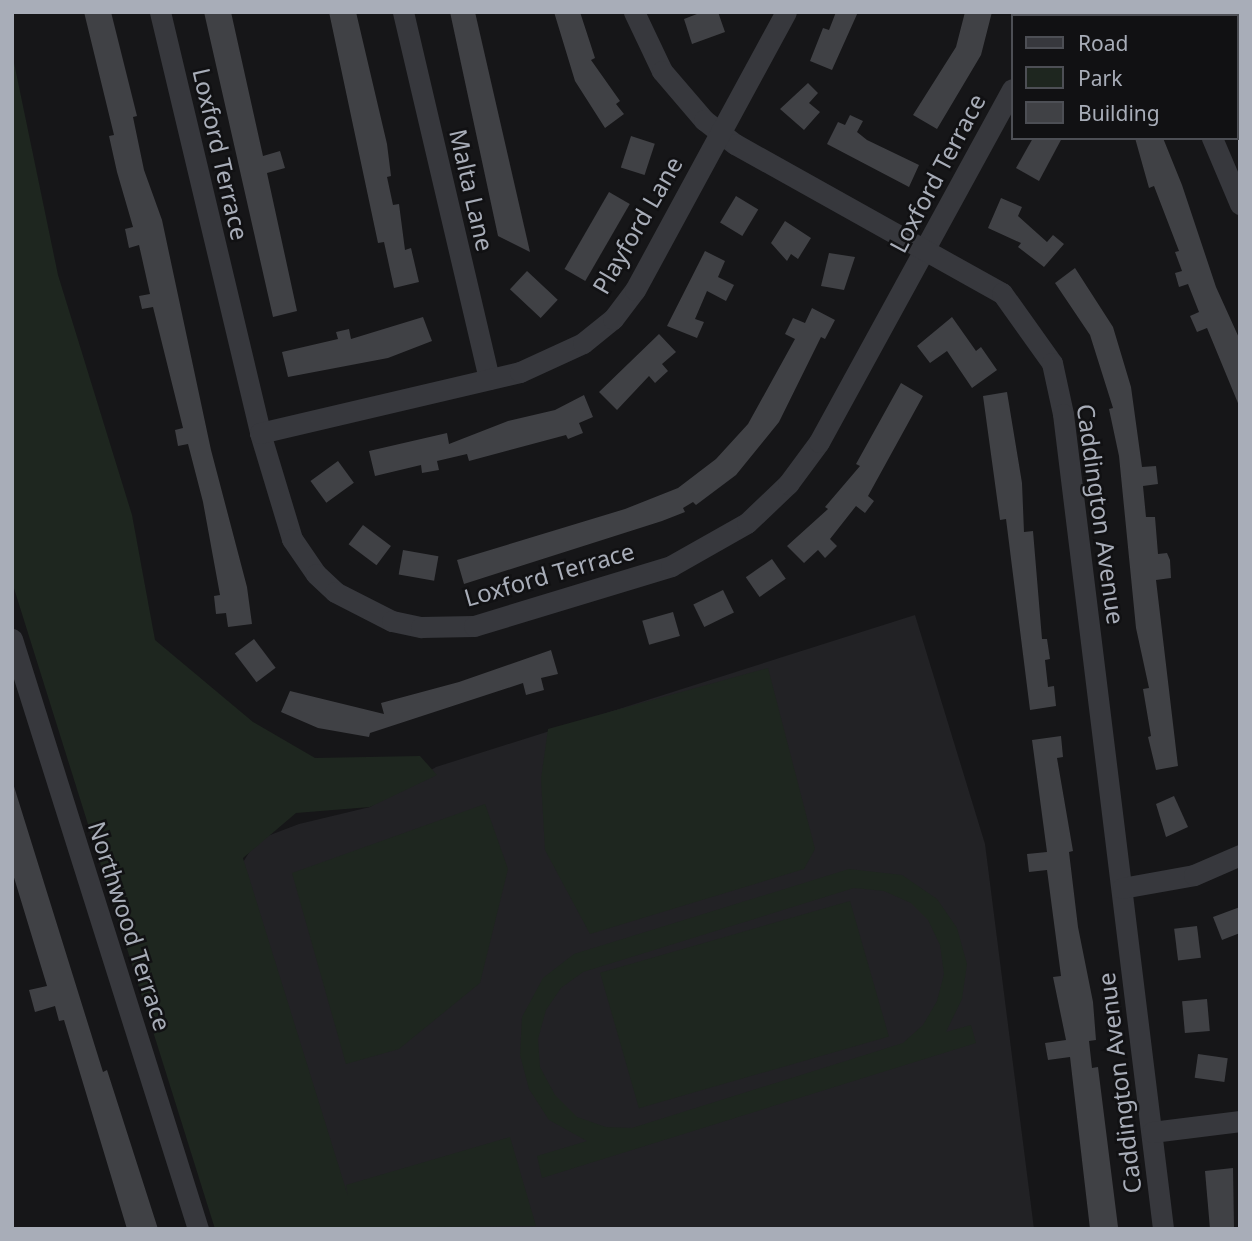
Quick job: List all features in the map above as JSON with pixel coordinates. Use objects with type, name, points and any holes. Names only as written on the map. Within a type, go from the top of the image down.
[{"type":"street","name":"Loxford Terrace","points":[[160,12],[260,433],[292,539],[316,574],[335,592],[391,621],[421,627],[474,626],[671,566],[747,523],[788,484],[819,442],[1010,93]]},
{"type":"street","name":"Malta Lane","points":[[403,12],[489,379]]},
{"type":"street","name":"Caddington Avenue","points":[[634,12],[662,72],[720,132],[1002,293],[1052,363],[1063,414],[1163,1229]]},
{"type":"street","name":"Playford Lane","points":[[260,433],[489,379],[563,355],[613,318],[635,290],[786,12]]},
{"type":"street","points":[[1213,140],[1240,204]]},
{"type":"street","name":"Northwood Terrace","points":[[12,639],[198,1229]]},
{"type":"street","points":[[1122,888],[1194,875],[1240,855]]},
{"type":"street","points":[[1152,1132],[1240,1121]]},
{"type":"shaded area","points":[[915,615],[985,844],[1034,1229],[352,1229],[240,867],[257,840],[299,824],[370,807],[436,767]]},
{"type":"green space","points":[[12,53],[58,275],[132,515],[155,640],[253,722],[315,758],[420,756],[437,775],[370,807],[296,813],[243,858],[348,1196],[346,1185],[510,1137],[536,1226],[215,1229],[12,582]]},
{"type":"green space","points":[[768,668],[815,849],[804,869],[590,934],[545,850],[541,779],[548,729]]},
{"type":"green space","points":[[485,804],[508,869],[480,983],[399,1049],[346,1064],[292,873]]},
{"type":"green space","points":[[849,869],[902,875],[937,899],[957,928],[967,964],[962,999],[946,1032],[971,1025],[976,1043],[542,1178],[537,1156],[587,1141],[549,1120],[529,1089],[520,1055],[522,1017],[543,978],[574,954]],"holes":[[[854,888],[884,891],[911,903],[928,920],[940,945],[944,974],[937,1001],[923,1025],[903,1043],[632,1128],[606,1127],[577,1117],[555,1095],[540,1067],[538,1039],[546,1010],[561,988],[583,972]]]},
{"type":"green space","points":[[850,901],[889,1037],[639,1108],[600,973]]},
{"type":"building","points":[[84,12],[111,12],[137,116],[133,117],[144,170],[162,220],[211,450],[247,587],[252,624],[228,627],[226,613],[216,614],[214,596],[220,595],[203,502],[188,444],[178,446],[175,430],[183,428],[153,307],[142,309],[139,296],[150,294],[139,245],[129,248],[125,229],[133,227],[117,172],[109,136],[114,135]]},
{"type":"building","points":[[204,12],[231,12],[263,156],[280,151],[285,168],[267,173],[297,311],[273,317]]},
{"type":"building","points":[[329,12],[356,12],[387,144],[391,176],[387,177],[393,205],[399,204],[405,250],[411,248],[419,282],[394,288],[384,242],[378,243]]},
{"type":"building","points":[[450,12],[475,12],[530,252],[498,236]]},
{"type":"building","points":[[554,12],[580,12],[595,58],[591,60],[620,101],[616,104],[624,114],[605,128],[575,81]]},
{"type":"building","points":[[702,12],[718,12],[725,32],[692,44],[684,19]]},
{"type":"building","points":[[836,12],[858,12],[832,70],[810,61],[823,28],[829,30]]},
{"type":"building","points":[[965,12],[992,12],[981,55],[937,129],[913,115],[956,47]]},
{"type":"building","points":[[808,83],[818,93],[809,103],[820,112],[804,130],[780,109]]},
{"type":"building","points":[[850,115],[863,121],[857,132],[867,140],[919,165],[909,187],[827,144],[838,122],[845,125]]},
{"type":"building","points":[[631,136],[655,144],[645,175],[621,167]]},
{"type":"building","points":[[1032,140],[1061,140],[1039,181],[1016,168]]},
{"type":"building","points":[[1136,140],[1164,140],[1216,287],[1240,340],[1240,408],[1207,328],[1197,332],[1190,316],[1199,312],[1188,284],[1179,287],[1175,273],[1182,271],[1175,252],[1179,251],[1154,186],[1149,188]]},
{"type":"building","points":[[609,192],[630,204],[585,281],[564,269]]},
{"type":"building","points":[[736,196],[758,209],[742,236],[720,223]]},
{"type":"building","points":[[1001,198],[1022,207],[1018,216],[1047,242],[1053,235],[1064,244],[1044,267],[1018,247],[1021,243],[988,228]]},
{"type":"building","points":[[785,221],[811,238],[798,259],[791,254],[787,261],[771,243]]},
{"type":"building","points":[[705,251],[725,261],[718,277],[734,285],[726,301],[707,291],[695,319],[704,322],[697,338],[667,326]]},
{"type":"building","points":[[829,253],[855,257],[844,290],[821,286]]},
{"type":"building","points":[[1075,268],[1113,327],[1131,387],[1142,467],[1156,466],[1158,484],[1143,486],[1146,517],[1155,517],[1158,554],[1167,553],[1170,560],[1171,578],[1156,580],[1178,766],[1156,770],[1148,737],[1151,736],[1143,689],[1149,688],[1136,628],[1119,456],[1109,409],[1113,408],[1090,335],[1055,283]]},
{"type":"building","points":[[527,271],[558,300],[541,318],[510,289]]},
{"type":"building","points":[[812,308],[835,320],[825,339],[821,337],[779,422],[736,475],[696,505],[693,502],[683,508],[685,512],[464,584],[457,560],[625,509],[678,488],[716,459],[748,424],[795,339],[785,334],[793,318],[805,323]]},
{"type":"building","points":[[423,317],[432,341],[388,358],[288,377],[282,352],[338,339],[336,332],[349,329],[351,339]]},
{"type":"building","points":[[952,317],[976,351],[981,347],[997,370],[972,388],[947,351],[930,363],[917,346]]},
{"type":"building","points":[[659,334],[676,352],[662,364],[668,371],[655,383],[649,376],[617,410],[599,392]]},
{"type":"building","points":[[901,383],[923,396],[868,496],[874,501],[865,513],[856,506],[830,539],[837,546],[825,558],[818,550],[804,563],[787,546],[828,509],[825,507],[860,466],[856,464]]},
{"type":"building","points":[[1007,392],[1022,483],[1024,532],[1033,531],[1042,639],[1047,639],[1050,659],[1045,660],[1048,687],[1054,686],[1056,706],[1030,710],[1006,519],[1000,520],[983,396]]},
{"type":"building","points":[[584,395],[593,417],[579,423],[583,433],[568,439],[566,435],[469,461],[467,454],[437,461],[439,470],[422,473],[421,465],[375,476],[369,451],[447,433],[449,444],[508,421],[555,410]]},
{"type":"building","points":[[338,461],[354,483],[326,503],[310,481]]},
{"type":"building","points":[[363,525],[391,546],[377,565],[349,544]]},
{"type":"building","points":[[403,550],[438,556],[434,581],[399,575]]},
{"type":"building","points":[[772,559],[786,579],[760,597],[746,577]]},
{"type":"building","points":[[723,590],[734,612],[704,627],[693,604]]},
{"type":"building","points":[[673,612],[680,636],[649,645],[642,621]]},
{"type":"building","points":[[254,639],[276,668],[256,682],[235,653]]},
{"type":"building","points":[[551,650],[558,674],[541,678],[544,690],[526,695],[523,683],[370,733],[369,737],[318,728],[281,712],[290,691],[384,714],[381,703],[459,682]]},
{"type":"building","points":[[1061,736],[1063,757],[1057,758],[1073,851],[1069,852],[1078,927],[1093,1002],[1096,1040],[1089,1041],[1092,1068],[1098,1067],[1118,1227],[1110,1229],[1090,1229],[1070,1057],[1048,1060],[1045,1043],[1066,1040],[1053,977],[1061,976],[1047,870],[1029,872],[1027,854],[1047,852],[1032,740]]},
{"type":"building","points":[[12,780],[103,1072],[107,1070],[158,1229],[127,1229],[64,1020],[59,1021],[55,1006],[35,1012],[29,990],[47,986],[12,871]]},
{"type":"building","points":[[1174,796],[1188,827],[1166,837],[1156,804]]},
{"type":"building","points":[[1240,907],[1240,933],[1222,940],[1213,917]]},
{"type":"building","points":[[1197,926],[1201,958],[1178,961],[1174,929]]},
{"type":"building","points":[[1207,999],[1210,1031],[1185,1033],[1182,1001]]},
{"type":"building","points":[[1198,1054],[1228,1058],[1224,1082],[1195,1078]]},
{"type":"building","points":[[1233,1168],[1234,1229],[1210,1229],[1205,1171]]}]
